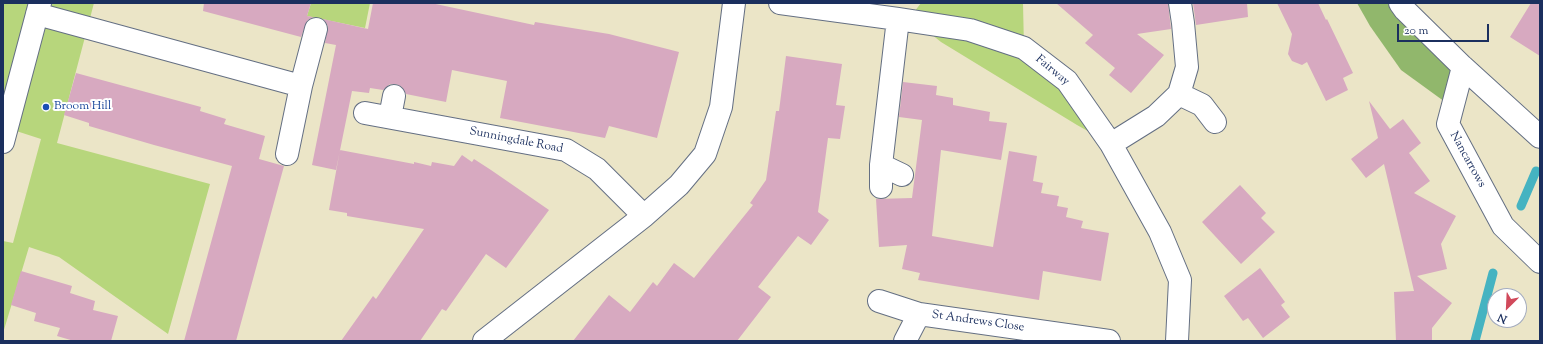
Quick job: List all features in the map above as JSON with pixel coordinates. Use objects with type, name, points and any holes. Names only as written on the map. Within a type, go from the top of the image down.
[{"type":"street","points":[[484,341],[644,216],[679,185],[705,154],[721,107],[734,3]]},
{"type":"street","name":"Fairway","points":[[780,3],[866,8],[898,19],[970,30],[1024,48],[1067,81],[1111,144],[1160,232],[1180,280],[1177,341]]},
{"type":"street","points":[[1111,144],[1156,116],[1180,94],[1187,67],[1180,3]]},
{"type":"street","points":[[1405,5],[1463,67],[1540,138]]},
{"type":"street","points":[[4,133],[39,8],[301,86]]},
{"type":"street","points":[[881,187],[881,165],[898,19]]},
{"type":"street","points":[[287,154],[301,86],[316,29]]},
{"type":"street","name":"Nancarrows","points":[[1463,67],[1448,124],[1503,226],[1540,262]]},
{"type":"street","points":[[1180,94],[1202,105],[1215,122]]},
{"type":"street","points":[[390,117],[394,96]]},
{"type":"street","name":"Sunningdale Road","points":[[365,113],[566,150],[597,169],[644,216]]},
{"type":"street","points":[[881,165],[902,175]]},
{"type":"street","name":"St Andrews Close","points":[[879,301],[919,314],[1019,335],[1109,341]]},
{"type":"street","name":"St Andrews Close","points":[[905,341],[919,314]]},
{"type":"green space","points":[[3,3],[94,3],[57,143],[210,184],[168,334],[59,257],[29,247],[3,333],[3,241],[13,243],[41,139],[7,128],[3,142]]},
{"type":"green space","points":[[311,3],[370,3],[365,28],[307,16]]},
{"type":"green space","points":[[921,3],[1023,3],[1024,48],[1111,144],[1077,125],[941,42],[916,22],[908,20]]},
{"type":"green space","points":[[1357,3],[1400,3],[1463,67],[1452,107],[1401,70],[1370,26]]},
{"type":"building","points":[[204,3],[311,3],[307,16],[313,17],[307,21],[301,37],[203,11]]},
{"type":"building","points":[[373,3],[431,3],[534,25],[535,22],[609,34],[679,52],[657,138],[609,126],[605,138],[500,118],[507,81],[452,70],[446,102],[406,94],[402,87],[396,84],[390,84],[383,90],[370,88],[369,93],[352,91],[336,170],[312,165],[336,45],[325,43],[328,26],[323,19],[368,29]]},
{"type":"building","points":[[1056,3],[1168,3],[1171,29],[1137,34],[1164,55],[1131,93],[1109,75],[1115,68],[1085,43],[1093,35]]},
{"type":"building","points":[[1193,3],[1247,3],[1248,17],[1196,25]]},
{"type":"building","points":[[1277,3],[1318,3],[1353,73],[1343,78],[1348,90],[1326,101],[1307,62],[1302,65],[1292,61],[1288,54],[1292,34]]},
{"type":"building","points":[[1531,3],[1540,3],[1540,56],[1510,37]]},
{"type":"building","points":[[786,56],[842,64],[836,105],[845,106],[840,139],[828,138],[818,212],[829,220],[811,245],[798,236],[758,287],[771,297],[737,341],[573,341],[609,295],[630,312],[653,282],[657,286],[674,263],[694,278],[753,205],[750,203],[766,180],[776,111],[779,111]]},
{"type":"building","points":[[76,73],[201,107],[200,111],[226,119],[224,124],[265,136],[259,159],[284,166],[236,341],[184,341],[232,166],[89,126],[89,123],[64,115]]},
{"type":"building","points":[[903,82],[937,86],[936,95],[953,98],[953,105],[990,112],[989,121],[1007,123],[1001,160],[941,150],[932,236],[993,247],[1009,151],[1037,156],[1033,181],[1043,183],[1041,193],[1059,196],[1057,206],[1068,208],[1066,217],[1083,221],[1081,228],[1109,233],[1101,281],[1043,271],[1039,300],[918,280],[920,273],[902,269],[907,245],[879,247],[876,199],[912,198],[922,120],[899,117]]},
{"type":"building","points":[[1369,101],[1390,129],[1403,119],[1421,143],[1409,153],[1430,181],[1414,193],[1456,216],[1441,244],[1447,269],[1417,276],[1452,303],[1432,328],[1432,341],[1396,341],[1394,292],[1414,291],[1384,164],[1366,178],[1351,159],[1378,138]]},
{"type":"building","points":[[340,150],[431,166],[432,162],[454,166],[462,155],[472,162],[474,159],[549,210],[506,268],[486,254],[446,311],[442,309],[420,341],[341,341],[373,296],[376,299],[424,229],[347,216],[347,213],[329,210]]},
{"type":"building","points":[[1240,185],[1266,213],[1261,218],[1275,232],[1241,264],[1202,222]]},
{"type":"building","points":[[1260,268],[1285,302],[1281,305],[1290,317],[1263,338],[1248,318],[1243,321],[1224,296]]},
{"type":"building","points":[[21,271],[72,286],[70,293],[95,301],[93,310],[118,316],[111,341],[74,341],[57,336],[60,328],[34,321],[36,313],[11,305]]},
{"type":"waterway","points":[[1521,206],[1536,171]]},
{"type":"waterway","points":[[1475,341],[1493,273]]},
{"type":"place","name":"Broom Hill","points":[[46,107]]}]
